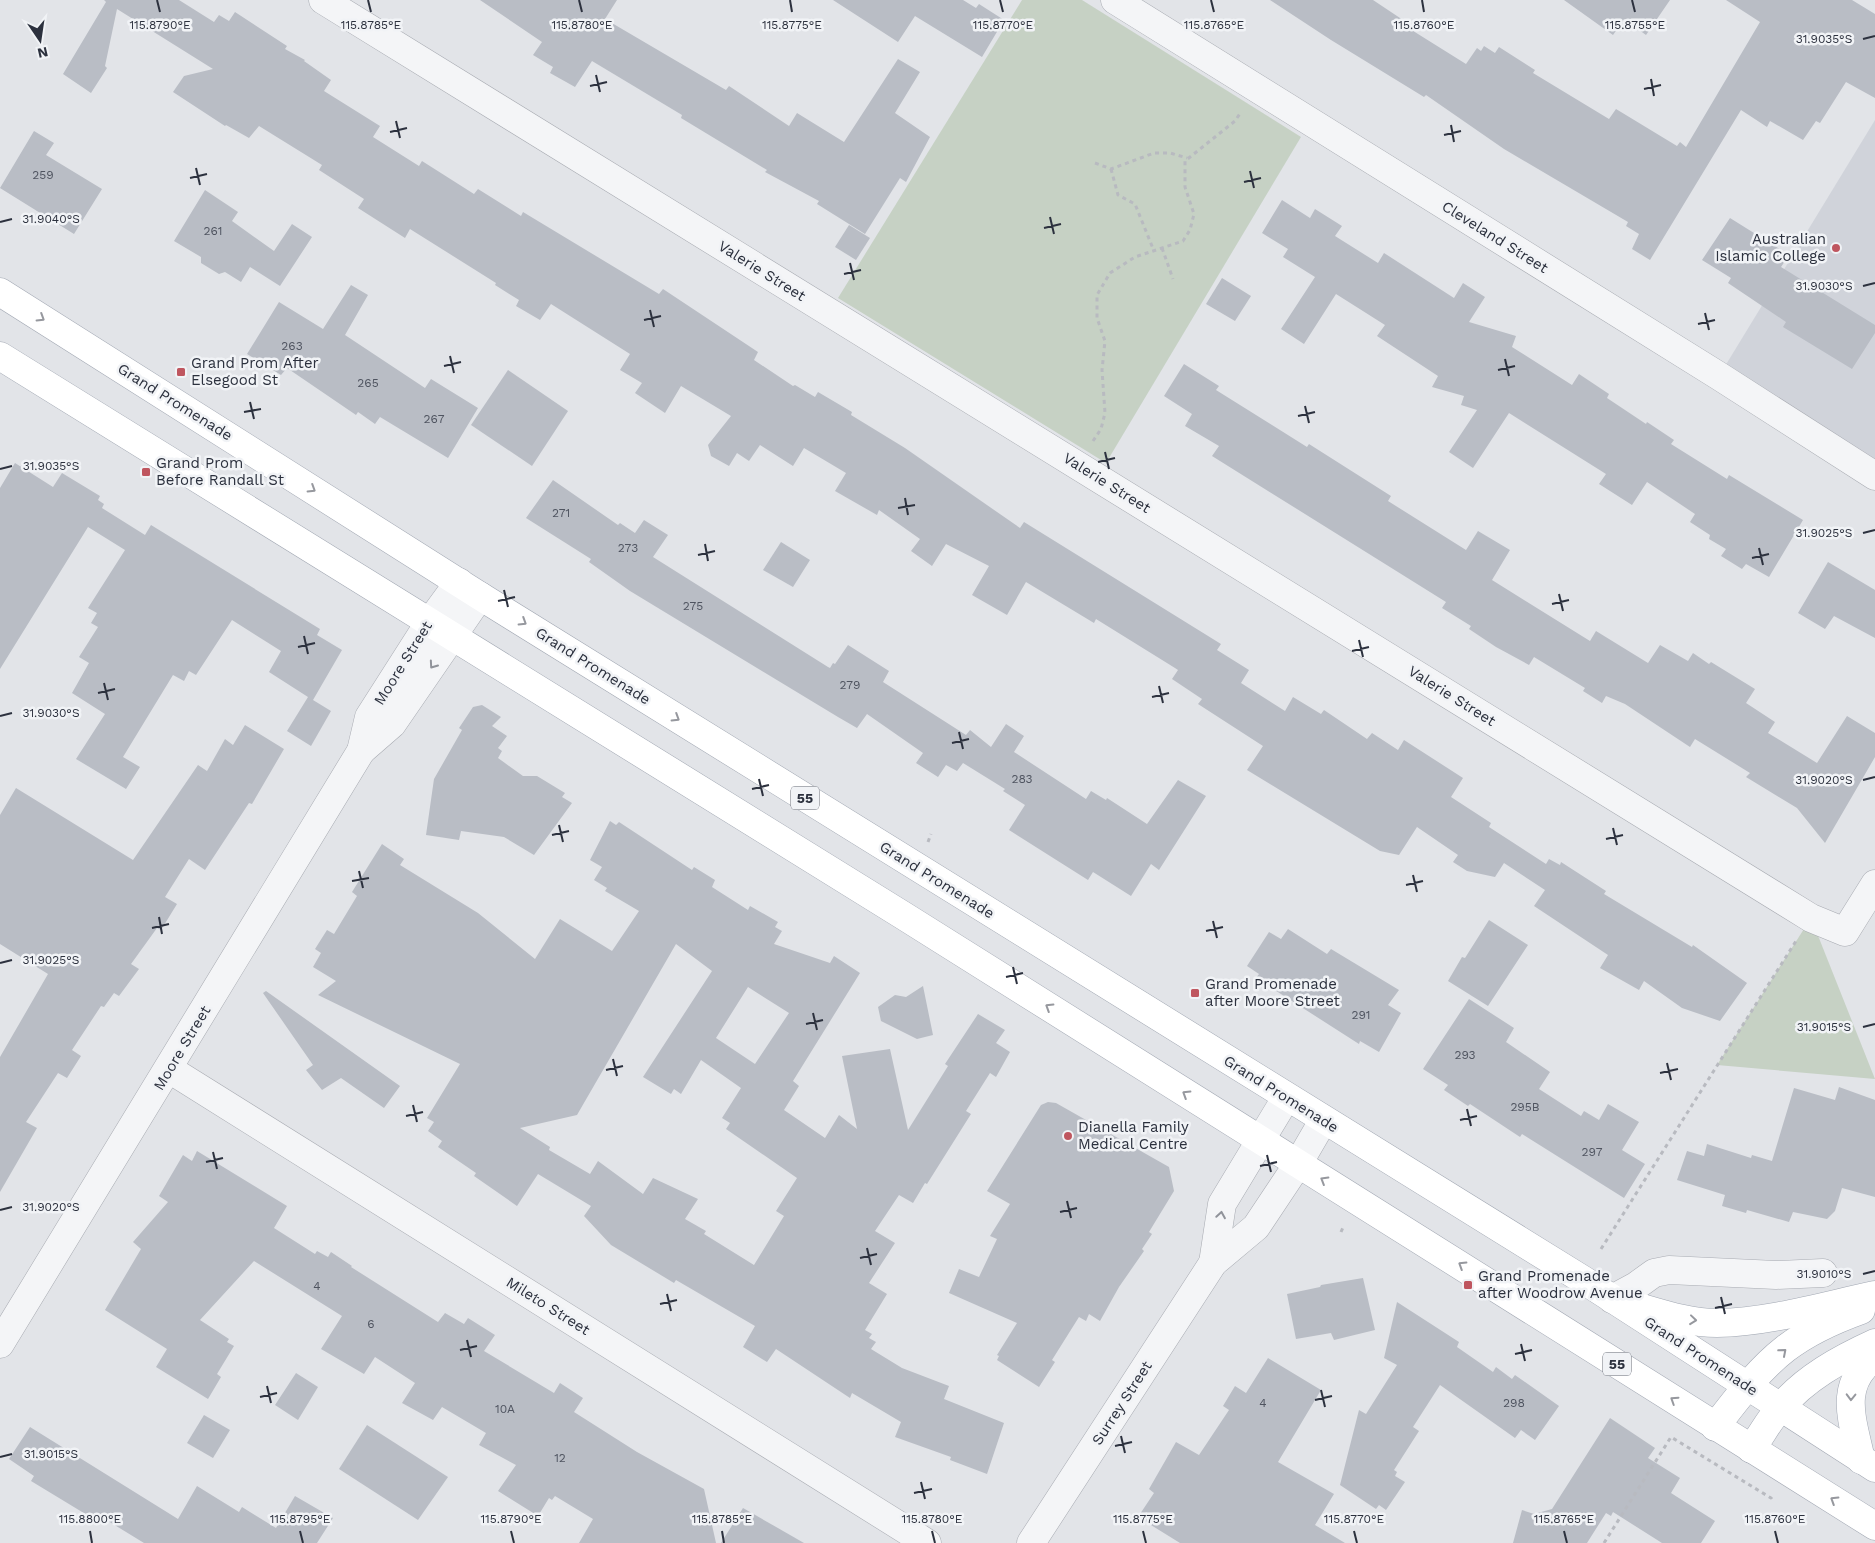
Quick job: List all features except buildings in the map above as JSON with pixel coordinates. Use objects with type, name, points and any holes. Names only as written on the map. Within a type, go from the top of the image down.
[{"type":"main road","name":"Grand Promenade","points":[[0,292],[469,589],[1612,1299],[1868,1464]]},
{"type":"main road","name":"55","points":[[0,356],[428,623],[904,916],[1298,1164],[1519,1300],[1715,1427],[1875,1526]]},
{"type":"main road","points":[[1612,1299],[1678,1319],[1716,1323],[1764,1318],[1875,1295]]},
{"type":"main road","points":[[1715,1427],[1748,1386],[1786,1349],[1840,1317],[1875,1304]]},
{"type":"main road","points":[[1751,1449],[1780,1408],[1805,1384],[1842,1358],[1875,1343]]},
{"type":"main road","points":[[1868,1464],[1852,1418],[1850,1393],[1860,1370],[1875,1357]]},
{"type":"street","name":"Valerie Street","points":[[323,0],[1811,918],[1845,932],[1875,884]]},
{"type":"street","name":"Cleveland Street","points":[[1115,0],[1875,476]]},
{"type":"street","name":"Moore Street","points":[[0,1344],[169,1070],[361,750],[369,717],[428,623],[469,589]]},
{"type":"street","name":"Moore Street","points":[[361,750],[392,724],[452,637],[469,589]]},
{"type":"street","name":"Mileto Street","points":[[169,1070],[926,1543]]},
{"type":"street","name":"Surrey Street","points":[[1213,1263],[1222,1204],[1286,1098]]},
{"type":"street","name":"Surrey Street","points":[[1031,1543],[1213,1263],[1256,1227],[1298,1164],[1324,1120]]},
{"type":"street","points":[[1612,1299],[1636,1286],[1654,1273],[1669,1270],[1776,1275],[1823,1274]]},
{"type":"path","points":[[1076,464],[1101,429],[1105,413],[1102,370],[1105,341],[1097,318],[1097,296],[1110,273],[1135,257],[1183,241],[1190,230],[1194,214],[1185,187],[1185,161],[1235,121],[1257,89]]},
{"type":"path","points":[[1095,163],[1111,169],[1154,153],[1170,153],[1187,158]]},
{"type":"path","points":[[1111,169],[1118,195],[1135,204],[1154,251]]},
{"type":"path","points":[[1162,248],[1173,278]]},
{"type":"path","points":[[1601,1250],[1811,918]]},
{"type":"path","points":[[1604,1543],[1671,1436],[1771,1498]]},
{"type":"shaded area","name":"Australian Islamic College","points":[[1875,120],[1875,476],[1719,376]]},
{"type":"green space","points":[[1022,0],[1082,0],[1301,137],[1106,463],[838,298]]},
{"type":"green space","points":[[1811,918],[1875,1079],[1717,1065]]},
{"type":"place","name":"Australian Islamic College","points":[[1836,248]]},
{"type":"place","name":"Grand Prom After Elsegood St","points":[[181,372]]},
{"type":"place","name":"Grand Prom Before Randall St","points":[[146,472]]},
{"type":"place","name":"Grand Promenade after Moore Street","points":[[1195,993]]},
{"type":"place","name":"Dianella Family Medical Centre","points":[[1068,1136]]},
{"type":"place","name":"Grand Promenade after Woodrow Avenue","points":[[1468,1285]]}]
